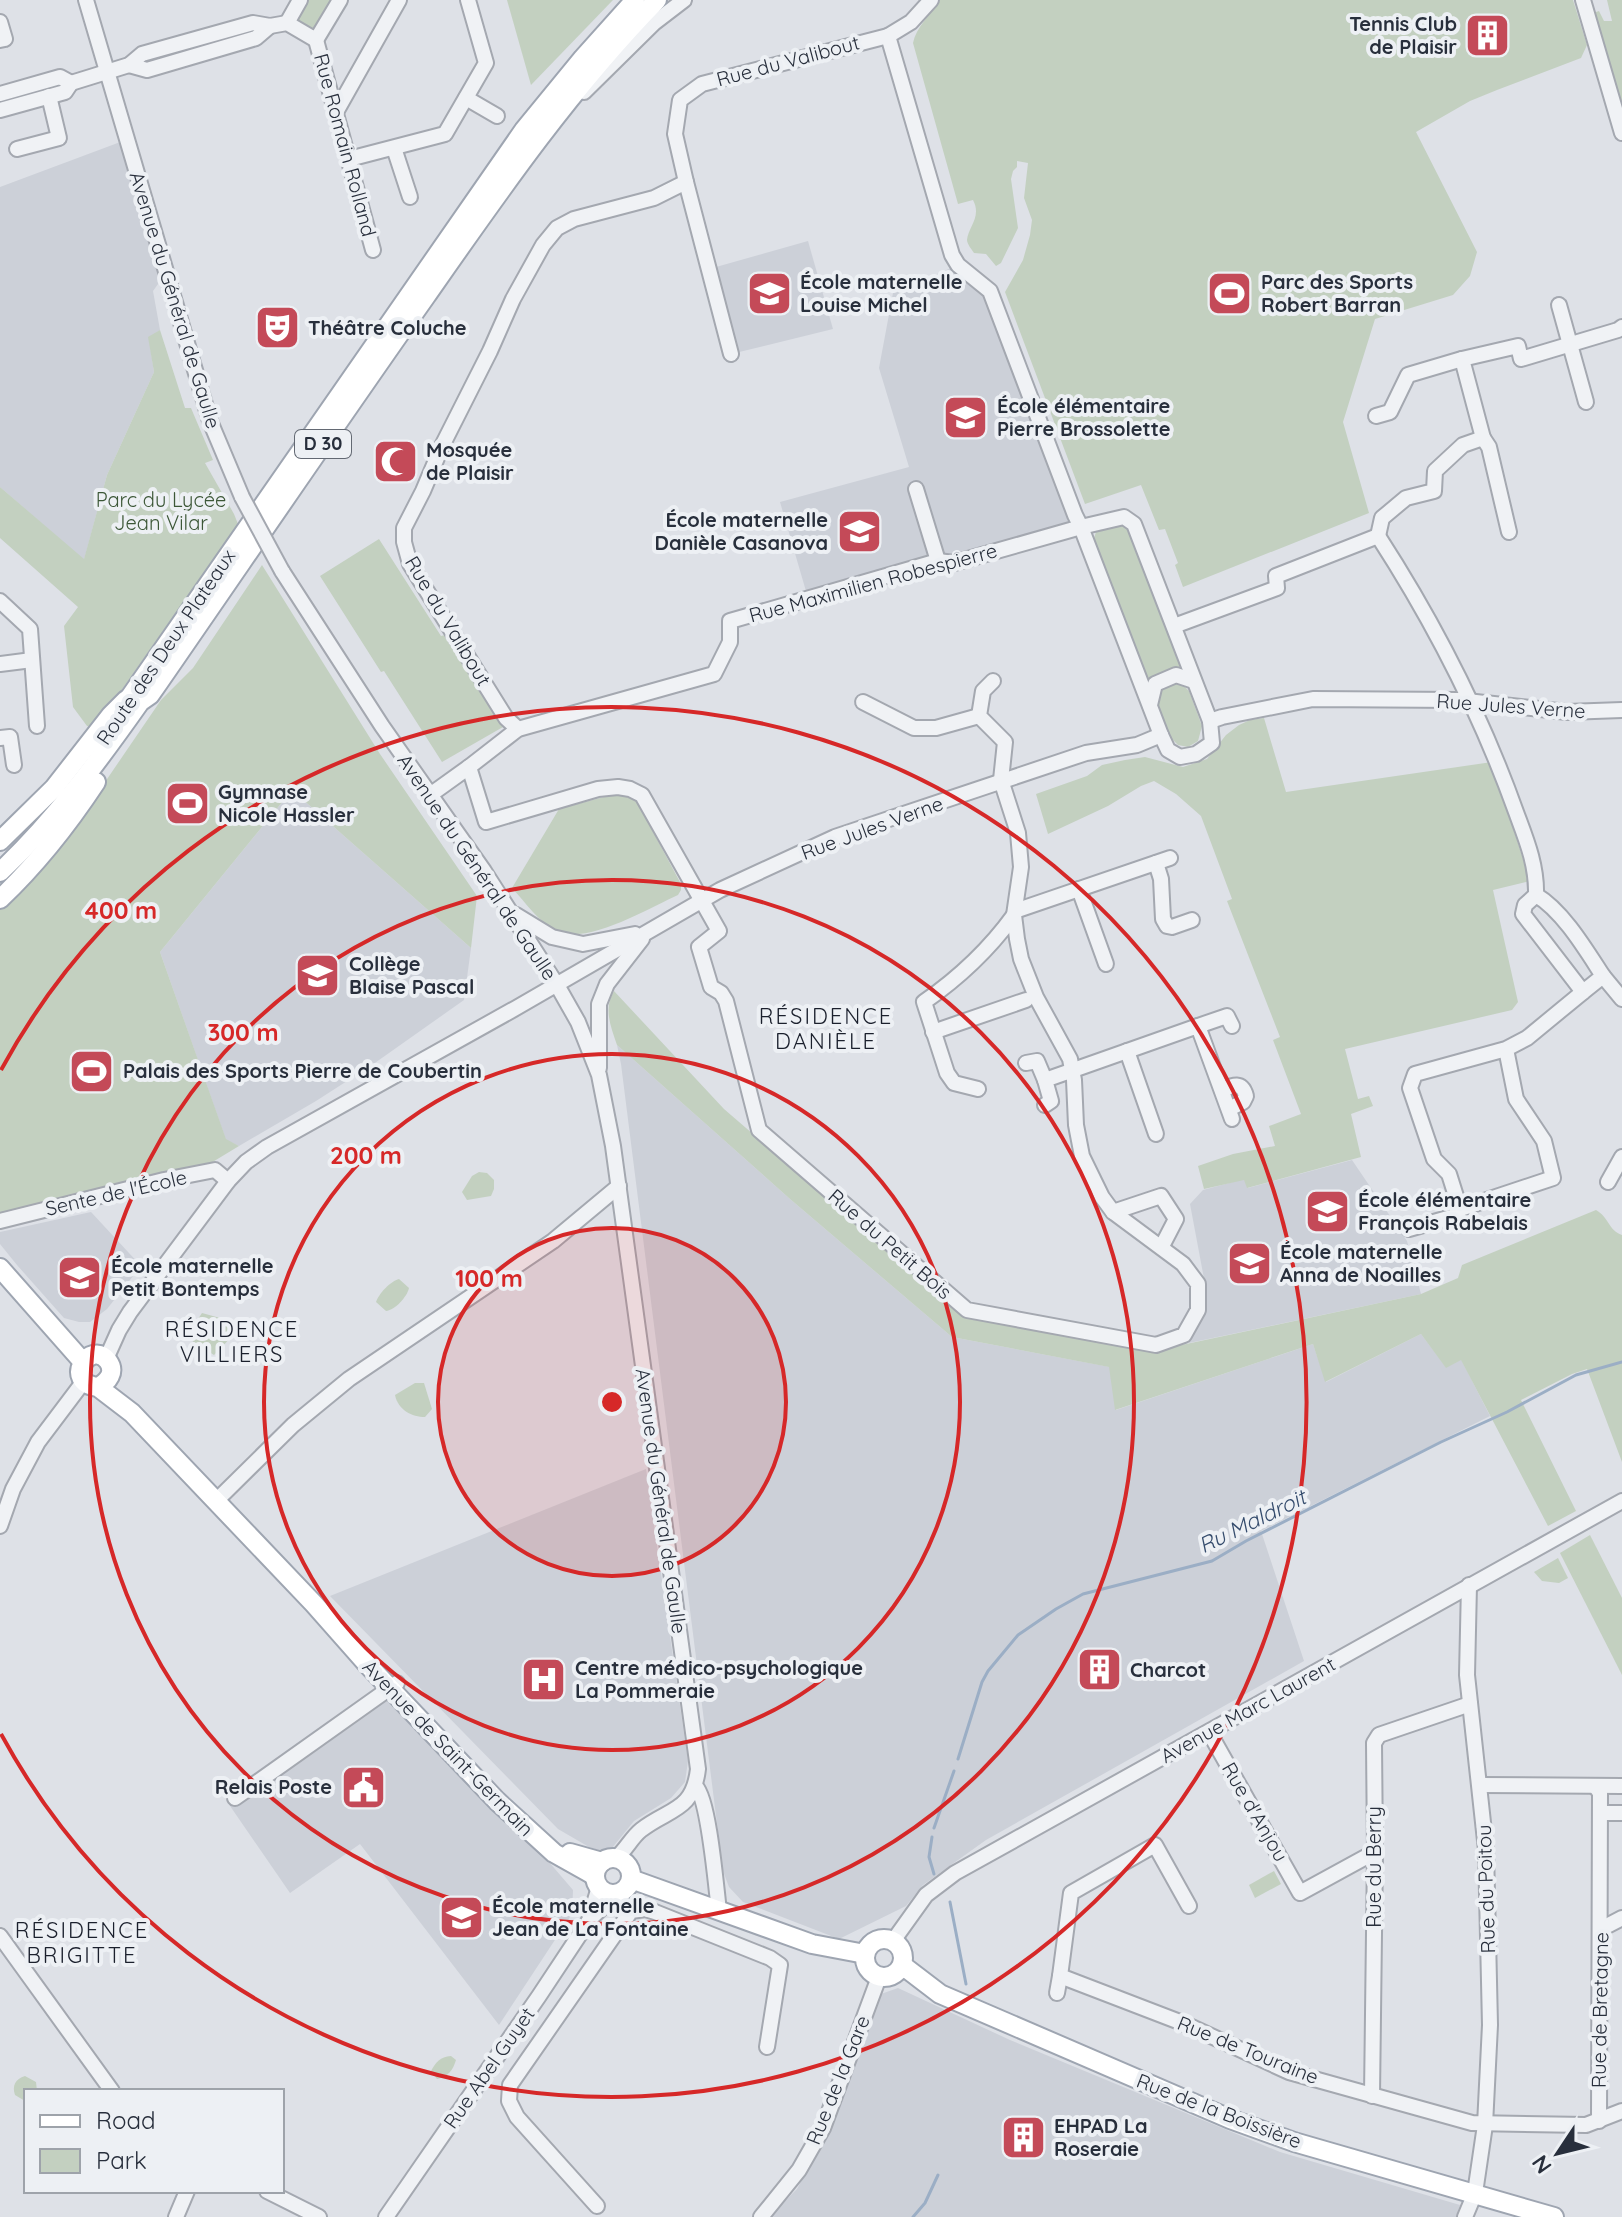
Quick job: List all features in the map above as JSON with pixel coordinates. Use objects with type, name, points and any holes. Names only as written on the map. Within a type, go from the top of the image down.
[{"type":"main road","name":"Route des Deux Plateaux","points":[[0,861],[63,794],[117,720],[524,130],[635,0]]},
{"type":"main road","name":"Route des Deux Plateaux","points":[[0,872],[68,801],[140,702],[150,695],[534,142],[657,0]]},
{"type":"main road","points":[[0,899],[28,872],[69,823],[150,695]]},
{"type":"main road","points":[[0,841],[54,788],[111,715],[130,697]]},
{"type":"main road","points":[[0,1268],[83,1362],[97,1355],[99,1376]]},
{"type":"main road","name":"Avenue de Saint-Germain","points":[[99,1376],[314,1604],[373,1657],[393,1686],[497,1801],[554,1853],[614,1871],[812,1944],[865,1954]]},
{"type":"main road","points":[[876,1940],[893,1941],[903,1954],[902,1965],[893,1975],[879,1977],[869,1971],[865,1954],[876,1940]]},
{"type":"main road","name":"Rue de la Boissière","points":[[902,1965],[940,1994],[1230,2119],[1294,2142],[1554,2217]]},
{"type":"street","name":"Avenue du Général de Gaulle","points":[[86,0],[210,421],[242,497],[282,571],[382,726],[511,912],[557,985],[578,1022],[599,1075],[619,1186],[698,1769],[696,1787],[701,1792],[705,1809],[719,1911]]},
{"type":"street","points":[[287,23],[300,0]]},
{"type":"street","points":[[0,110],[65,92],[71,83],[107,71],[129,65],[147,70],[256,38],[270,26],[287,23],[316,40],[340,0]]},
{"type":"street","points":[[336,112],[399,0]]},
{"type":"street","points":[[349,159],[445,134],[486,63],[468,0]]},
{"type":"street","name":"Route des Deux Plateaux","points":[[572,95],[585,92],[654,23],[684,0]]},
{"type":"street","points":[[931,0],[911,22],[888,36],[952,255],[958,265],[990,291],[1161,735],[1168,750],[1180,757],[1196,754],[1212,743],[1210,721],[1194,681],[1176,675],[1155,684],[1150,705]]},
{"type":"street","points":[[1583,0],[1622,133]]},
{"type":"street","points":[[0,22],[5,39],[0,40]]},
{"type":"street","name":"Rue du Valibout","points":[[731,354],[675,134],[680,100],[702,84],[888,36]]},
{"type":"street","name":"Rue Romain Rolland","points":[[316,40],[373,250]]},
{"type":"street","points":[[0,94],[60,77],[71,83]]},
{"type":"street","points":[[17,149],[59,138],[49,96]]},
{"type":"street","points":[[466,98],[497,116]]},
{"type":"street","points":[[394,148],[410,197]]},
{"type":"street","name":"Rue du Valibout","points":[[518,729],[506,718],[410,564],[404,528],[513,299],[543,245],[557,228],[574,219],[654,198],[686,182]]},
{"type":"street","points":[[1559,305],[1586,402]]},
{"type":"street","points":[[1376,416],[1390,412],[1408,375],[1518,346],[1521,359],[1621,330]]},
{"type":"street","points":[[1462,359],[1483,438],[1489,447],[1509,532]]},
{"type":"street","points":[[1483,438],[1463,445],[1435,471],[1434,491],[1406,498],[1382,518],[1378,536],[1470,702],[1499,765],[1537,875],[1536,895],[1525,905],[1523,914],[1583,992]]},
{"type":"street","points":[[916,489],[938,561]]},
{"type":"street","name":"Rue Maximilien Robespierre","points":[[518,729],[714,674],[730,642],[730,621],[938,561],[954,563],[1124,517],[1134,524],[1194,681]]},
{"type":"street","points":[[1174,626],[1277,588],[1276,576],[1378,536]]},
{"type":"street","points":[[0,601],[30,629],[37,726]]},
{"type":"street","points":[[0,664],[32,660]]},
{"type":"street","points":[[979,716],[983,691],[993,681]]},
{"type":"street","name":"Rue Jules Verne","points":[[1210,721],[1313,699],[1470,702],[1567,712],[1622,710]]},
{"type":"street","points":[[863,702],[914,728],[936,728],[979,716]]},
{"type":"street","points":[[979,716],[1005,742],[1001,780]]},
{"type":"street","points":[[430,795],[518,729]]},
{"type":"street","name":"Rue Jules Verne","points":[[0,1526],[13,1489],[38,1442],[99,1376],[130,1312],[228,1181],[246,1162],[267,1147],[720,890],[835,837],[1086,753],[1137,745],[1161,735]]},
{"type":"street","points":[[0,738],[10,737],[14,765]]},
{"type":"street","points":[[469,767],[486,822],[598,789],[618,787],[642,795],[701,902]]},
{"type":"street","name":"Rue du Petit Bois","points":[[701,902],[719,931],[699,947],[711,987],[721,993],[726,1001],[759,1130],[967,1310],[1156,1345],[1184,1335],[1198,1310],[1198,1284],[1183,1264],[1162,1246],[1113,1212],[1082,1156],[1070,1059],[1036,997],[1021,959],[1015,913],[1021,867],[1018,833],[1001,780]]},
{"type":"street","points":[[978,1089],[954,1083],[947,1073],[924,1002],[951,983],[996,941],[1015,913],[1163,861],[1163,919],[1167,933],[1172,927],[1192,920]]},
{"type":"street","points":[[1079,889],[1106,964]]},
{"type":"street","points":[[1536,895],[1546,901],[1565,923],[1622,999]]},
{"type":"street","points":[[511,912],[552,937],[583,944],[647,932]]},
{"type":"street","points":[[599,1075],[599,1004],[607,984],[647,932]]},
{"type":"street","points":[[996,941],[1017,939]]},
{"type":"street","points":[[1460,1209],[1449,1174],[1434,1159],[1410,1088],[1415,1074],[1506,1049],[1527,1038],[1603,976]]},
{"type":"street","points":[[933,1032],[1026,1000]]},
{"type":"street","points":[[1045,1080],[1227,1016],[1232,1026]]},
{"type":"street","points":[[1198,1026],[1230,1114],[1246,1096],[1240,1085],[1234,1084],[1222,1090]]},
{"type":"street","points":[[1409,1229],[1455,1216],[1460,1209],[1553,1178],[1544,1141],[1516,1099],[1506,1049]]},
{"type":"street","points":[[1127,1051],[1156,1134]]},
{"type":"street","points":[[1026,1063],[1037,1061],[1051,1101],[1045,1105]]},
{"type":"street","points":[[1608,1182],[1622,1157]]},
{"type":"street","name":"Sente de l'École","points":[[0,1221],[215,1170],[228,1181]]},
{"type":"street","points":[[215,1502],[293,1425],[349,1379],[553,1241],[619,1186]]},
{"type":"street","points":[[1113,1212],[1161,1196],[1176,1219],[1162,1246]]},
{"type":"street","name":"Avenue Marc Laurent","points":[[893,1941],[926,1895],[955,1873],[1622,1501]]},
{"type":"street","name":"Rue du Poitou","points":[[1465,2217],[1475,2193],[1485,2125],[1490,2025],[1486,1850],[1466,1643],[1469,1585]]},
{"type":"street","points":[[235,1798],[393,1686]]},
{"type":"street","name":"Rue du Berry","points":[[1372,2096],[1374,1743],[1379,1735],[1470,1704]]},
{"type":"street","name":"Rue d'Anjou","points":[[1209,1732],[1300,1893],[1375,1852]]},
{"type":"street","points":[[1481,1785],[1622,1786]]},
{"type":"street","name":"Rue de Bretagne","points":[[1595,1786],[1600,1793],[1599,2121]]},
{"type":"street","points":[[614,1871],[641,1830],[683,1805],[696,1787]]},
{"type":"street","points":[[1600,1813],[1622,1813]]},
{"type":"street","points":[[1057,1993],[1071,1893],[1155,1845],[1189,1906]]},
{"type":"street","name":"Rue Abel Guyet","points":[[386,2217],[590,1919],[614,1871]]},
{"type":"street","points":[[597,2206],[517,2117],[509,2101],[510,2085],[631,1911],[645,1909],[770,1958],[780,1965],[767,2047]]},
{"type":"street","points":[[1601,1929],[1622,1918]]},
{"type":"street","points":[[0,1936],[111,2089]]},
{"type":"street","name":"Rue de Touraine","points":[[1060,1976],[1185,2024],[1289,2072],[1485,2125]]},
{"type":"street","name":"Rue de la Gare","points":[[761,2217],[799,2170],[823,2128],[879,1977]]},
{"type":"street","points":[[539,1996],[562,2011]]},
{"type":"street","points":[[1485,2125],[1586,2125],[1622,2111]]},
{"type":"street","points":[[176,2217],[186,2193]]},
{"type":"street","points":[[271,2193],[319,2217]]},
{"type":"shaded area","points":[[131,138],[168,270],[153,291],[160,330],[149,338],[154,372],[107,475],[84,560],[0,487],[0,187]]},
{"type":"shaded area","name":"École maternelle Louise Michel","points":[[808,241],[833,329],[731,354],[709,269]]},
{"type":"shaded area","name":"École élémentaire Pierre Brossolette","points":[[958,265],[990,291],[1081,527],[808,598],[780,502],[909,467],[879,368],[893,293]]},
{"type":"shaded area","name":"Collège Blaise Pascal","points":[[292,790],[471,948],[464,1000],[372,1065],[239,1146],[226,1140],[160,952]]},
{"type":"shaded area","points":[[617,1045],[790,1199],[952,1337],[1110,1367],[1116,1410],[1313,1344],[1326,1382],[1421,1334],[1446,1367],[1461,1359],[1490,1416],[1261,1531],[1304,1661],[986,1840],[923,1885],[906,1906],[839,1939],[743,1902],[729,1887],[723,1871]]},
{"type":"shaded area","points":[[1352,1160],[1407,1241],[1421,1294],[1189,1343],[1206,1308],[1205,1284],[1190,1204],[1203,1190],[1244,1179],[1248,1188]]},
{"type":"shaded area","name":"École maternelle Petit Bontemps","points":[[91,1212],[141,1266],[107,1309],[90,1322],[79,1322],[64,1318],[17,1265],[0,1244],[0,1232]]},
{"type":"shaded area","name":"Centre médico-psychologique La Pommeraie","points":[[646,1469],[688,1761],[685,1782],[671,1798],[634,1821],[608,1853],[589,1847],[558,1829],[330,1596]]},
{"type":"shaded area","points":[[386,1691],[573,1890],[572,1914],[499,2025],[360,1844],[290,1893],[228,1803]]},
{"type":"shaded area","points":[[898,1988],[1010,2040],[1280,2152],[1460,2205],[1456,2217],[769,2217],[797,2189],[836,2116],[881,1994]]},
{"type":"green space","points":[[307,0],[335,0],[316,31],[296,19]]},
{"type":"green space","points":[[507,0],[613,0],[531,85]]},
{"type":"green space","name":"Parc des Sports Robert Barran","points":[[936,0],[1573,0],[1587,45],[1581,58],[1470,101],[1416,132],[1477,252],[1470,276],[1453,295],[1375,319],[1343,422],[1369,513],[1183,587],[1165,529],[1159,530],[1141,485],[1085,504],[1005,292],[1023,260],[1030,235],[1032,220],[1024,198],[1028,163],[1017,161],[1013,171],[1011,179],[1018,228],[1001,263],[996,266],[986,254],[974,253],[968,243],[975,206],[973,200],[958,204],[913,43]]},
{"type":"green space","points":[[1607,0],[1622,0],[1622,113],[1593,13],[1599,11],[1604,21],[1612,21]]},
{"type":"green space","name":"Parc du Lycée Jean Vilar","points":[[160,330],[185,408],[191,408],[213,460],[205,463],[238,524],[95,728],[87,726],[73,707],[64,626],[78,607],[0,538],[0,487],[84,559],[107,475],[154,372],[148,337]]},
{"type":"green space","points":[[1125,525],[1131,532],[1185,667],[1146,682],[1094,538],[1097,529]]},
{"type":"green space","points":[[379,539],[503,727],[442,762],[320,576]]},
{"type":"green space","points":[[262,565],[380,754],[477,896],[471,948],[292,790],[160,952],[226,1139],[239,1146],[206,1166],[0,1216],[0,909],[75,826],[161,700],[193,668]]},
{"type":"green space","points":[[1172,683],[1189,691],[1202,726],[1198,741],[1188,747],[1178,745],[1172,739],[1157,704],[1161,691]]},
{"type":"green space","points":[[1264,718],[1286,792],[1492,762],[1530,881],[1493,890],[1518,1002],[1512,1010],[1345,1049],[1358,1099],[1369,1096],[1373,1106],[1351,1114],[1361,1157],[1247,1188],[1244,1180],[1204,1189],[1198,1166],[1233,1154],[1275,1146],[1269,1126],[1301,1114],[1273,1040],[1280,1037],[1227,901],[1232,899],[1201,816],[1176,794],[1154,781],[1048,834],[1036,794],[1087,776],[1102,765],[1125,760],[1145,757],[1183,767],[1207,759],[1226,735],[1239,725]]},
{"type":"green space","points":[[615,794],[627,794],[636,800],[681,884],[681,890],[678,895],[600,930],[584,934],[556,931],[538,917],[512,888],[559,809]]},
{"type":"green space","points":[[614,991],[724,1109],[961,1314],[971,1317],[1143,1350],[1158,1350],[1421,1294],[1458,1278],[1462,1265],[1596,1210],[1622,1235],[1622,1462],[1587,1369],[1521,1400],[1576,1511],[1548,1526],[1461,1360],[1446,1368],[1421,1334],[1325,1382],[1313,1344],[1115,1410],[1109,1367],[952,1337],[790,1199],[617,1045],[609,1011]]},
{"type":"green space","points":[[479,1172],[487,1173],[494,1180],[491,1196],[467,1200],[462,1192],[472,1176]]},
{"type":"green space","points":[[399,1279],[409,1288],[408,1292],[397,1306],[386,1311],[376,1302],[392,1282]]},
{"type":"green space","points":[[202,1313],[231,1321],[239,1329],[214,1355],[186,1337]]},
{"type":"green space","points":[[415,1383],[424,1383],[432,1409],[425,1417],[406,1412],[395,1395]]},
{"type":"green space","points":[[1590,1535],[1622,1598],[1622,1675],[1560,1553]]},
{"type":"green space","points":[[1558,1558],[1568,1578],[1559,1583],[1542,1581],[1534,1572]]},
{"type":"green space","points":[[1274,1871],[1281,1884],[1255,1898],[1249,1885]]},
{"type":"green space","points":[[451,2056],[456,2060],[452,2070],[437,2079],[431,2071],[441,2059]]},
{"type":"green space","points":[[22,2077],[36,2082],[37,2089],[24,2089],[24,2100],[15,2095],[14,2089],[15,2083]]},
{"type":"waterway","name":"Ru Maldroit","points":[[958,1759],[988,1671],[1018,1635],[1056,1609],[1083,1594],[1212,1561],[1576,1375],[1622,1362]]},
{"type":"waterway","name":"Ru Maldroit","points":[[934,1828],[954,1771]]},
{"type":"waterway","name":"Ru Maldroit","points":[[932,1837],[929,1857],[934,1874]]},
{"type":"waterway","name":"Ru Maldroit","points":[[950,1902],[966,1984]]},
{"type":"waterway","name":"Ru Maldroit","points":[[913,2217],[925,2203],[938,2175]]},
{"type":"place","name":"Tennis Club de Plaisir","points":[[1488,35]]},
{"type":"place","name":"Parc des Sports Robert Barran","points":[[1230,293]]},
{"type":"place","name":"École maternelle Louise Michel","points":[[769,294]]},
{"type":"place","name":"Théâtre Coluche","points":[[277,328]]},
{"type":"place","name":"École élémentaire Pierre Brossolette","points":[[966,418]]},
{"type":"place","name":"Mosquée de Plaisir","points":[[395,462]]},
{"type":"place","name":"École maternelle Danièle Casanova","points":[[859,531]]},
{"type":"place","name":"Gymnase Nicole Hassler","points":[[187,804]]},
{"type":"place","name":"Collège Blaise Pascal","points":[[318,976]]},
{"type":"place","name":"Palais des Sports Pierre de Coubertin","points":[[92,1071]]},
{"type":"place","name":"École élémentaire François Rabelais","points":[[1327,1212]]},
{"type":"place","name":"École maternelle Anna de Noailles","points":[[1249,1264]]},
{"type":"place","name":"École maternelle Petit Bontemps","points":[[80,1277]]},
{"type":"place","name":"Charcot","points":[[1099,1670]]},
{"type":"place","name":"Centre médico-psychologique La Pommeraie","points":[[544,1679]]},
{"type":"place","name":"Relais Poste","points":[[363,1787]]},
{"type":"place","name":"École maternelle Jean de La Fontaine","points":[[461,1917]]},
{"type":"place","name":"EHPAD La Roseraie","points":[[1023,2137]]},
{"type":"district","name":"RÉSIDENCE DANIÈLE","points":[[826,1028]]},
{"type":"district","name":"RÉSIDENCE VILLIERS","points":[[232,1342]]},
{"type":"district","name":"RÉSIDENCE BRIGITTE","points":[[82,1942]]}]
